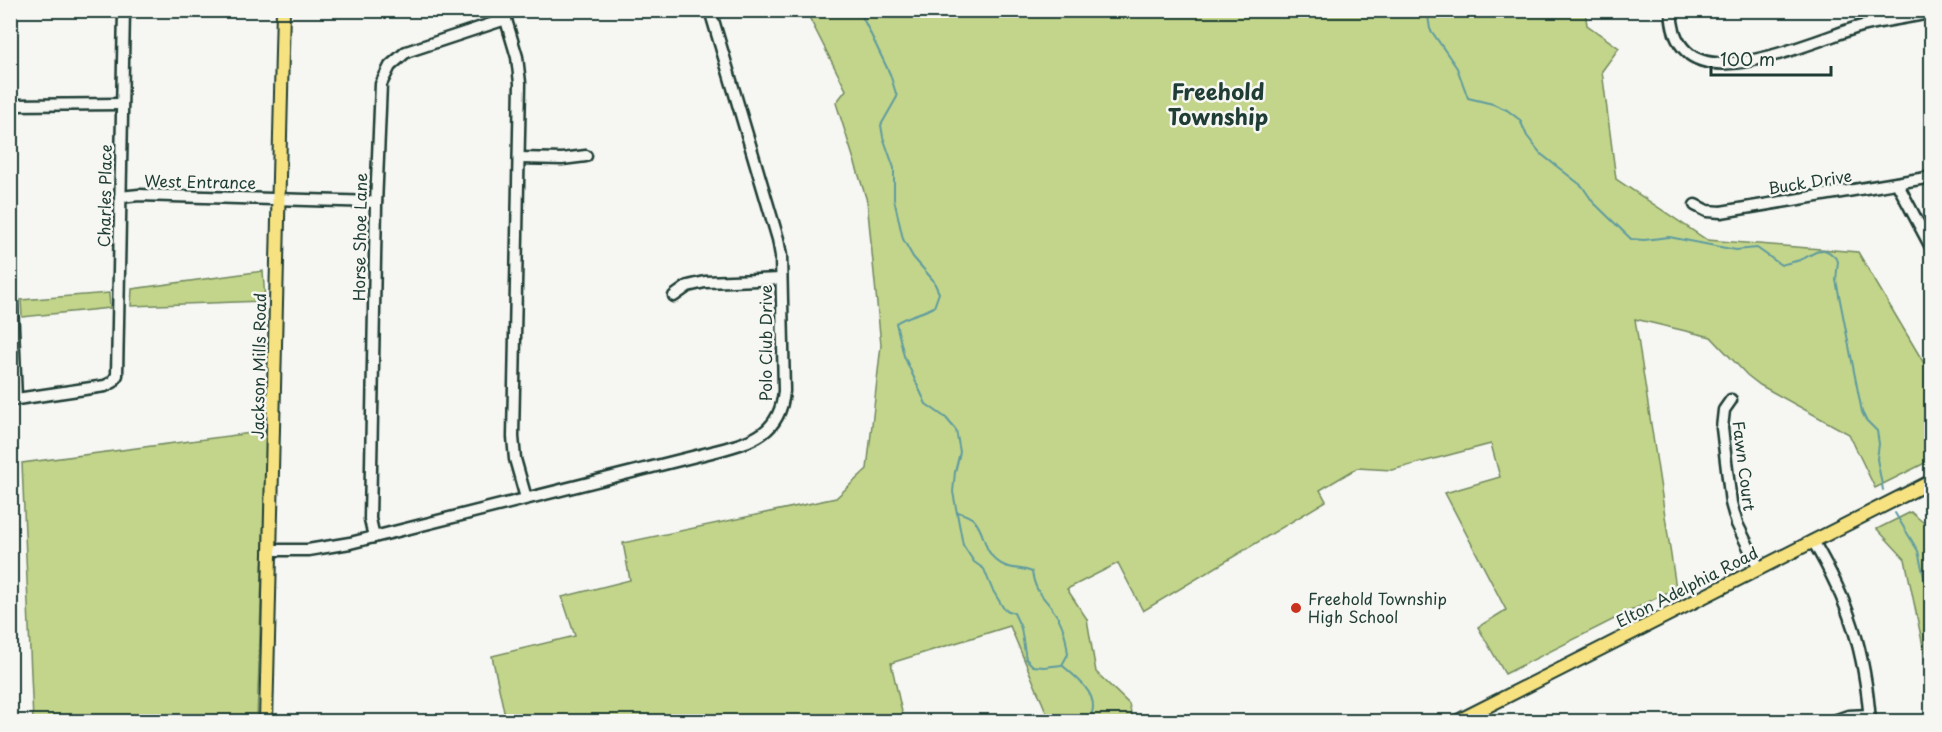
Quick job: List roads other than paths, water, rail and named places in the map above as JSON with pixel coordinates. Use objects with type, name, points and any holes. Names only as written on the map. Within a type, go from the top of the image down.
[{"type":"main road","name":"Jackson Mills Road","points":[[266,722],[283,10]]},
{"type":"main road","name":"Elton Adelphia Road","points":[[1460,721],[1932,481]]},
{"type":"street","name":"Charles Place","points":[[13,399],[105,386],[113,382],[117,375],[124,10]]},
{"type":"street","name":"Polo Club Drive","points":[[271,550],[322,549],[712,452],[748,442],[762,434],[775,421],[783,399],[778,239],[710,10]]},
{"type":"street","points":[[1671,10],[1673,30],[1680,45],[1696,59],[1714,64],[1778,55],[1863,26],[1932,12]]},
{"type":"street","points":[[505,15],[520,71],[513,437],[515,459],[526,498]]},
{"type":"street","name":"Horse Shoe Lane","points":[[374,537],[370,519],[380,90],[390,66],[400,56],[414,48],[505,15]]},
{"type":"street","points":[[10,105],[122,104]]},
{"type":"street","points":[[519,158],[562,159],[586,156]]},
{"type":"street","name":"Buck Drive","points":[[1695,205],[1707,211],[1721,212],[1932,177]]},
{"type":"street","points":[[1897,183],[1932,249]]},
{"type":"street","name":"West Entrance","points":[[120,197],[151,195],[376,202]]},
{"type":"street","points":[[10,255],[13,399]]},
{"type":"street","points":[[674,296],[688,286],[705,282],[781,279]]},
{"type":"street","name":"Fawn Court","points":[[1731,400],[1724,410],[1722,428],[1731,503],[1737,524],[1759,568]]},
{"type":"street","points":[[1813,541],[1843,598],[1854,626],[1864,666],[1869,718],[1848,716],[1831,722]]},
{"type":"waterway","points":[[859,10],[890,74],[897,97],[881,125],[894,168],[894,199],[903,239],[913,257],[933,280],[939,293],[934,307],[896,323],[904,356],[926,404],[946,418],[956,430],[960,452],[953,492],[963,545],[974,562],[984,569],[1004,609],[1014,613],[1021,628],[1026,659],[1033,666],[1062,665],[1068,654],[1063,627],[1038,591],[1032,572],[1005,566],[997,561],[989,551],[978,525],[968,516],[958,512]]},
{"type":"waterway","points":[[1427,10],[1430,29],[1457,68],[1468,98],[1493,104],[1507,110],[1520,120],[1527,136],[1541,154],[1582,186],[1593,202],[1631,239],[1669,237],[1736,250],[1757,248],[1781,265],[1800,260],[1820,250],[1828,251],[1833,255],[1838,261],[1836,280],[1862,412],[1866,420],[1877,431],[1879,444],[1877,459],[1883,490]]},
{"type":"waterway","points":[[1895,513],[1918,551],[1932,612]]},
{"type":"waterway","points":[[1062,665],[1082,683],[1090,695],[1093,711],[1089,722]]},
{"type":"place","name":"Freehold Township High School","points":[[1296,608]]},
{"type":"district","name":"Freehold Township","points":[[1218,104]]}]
